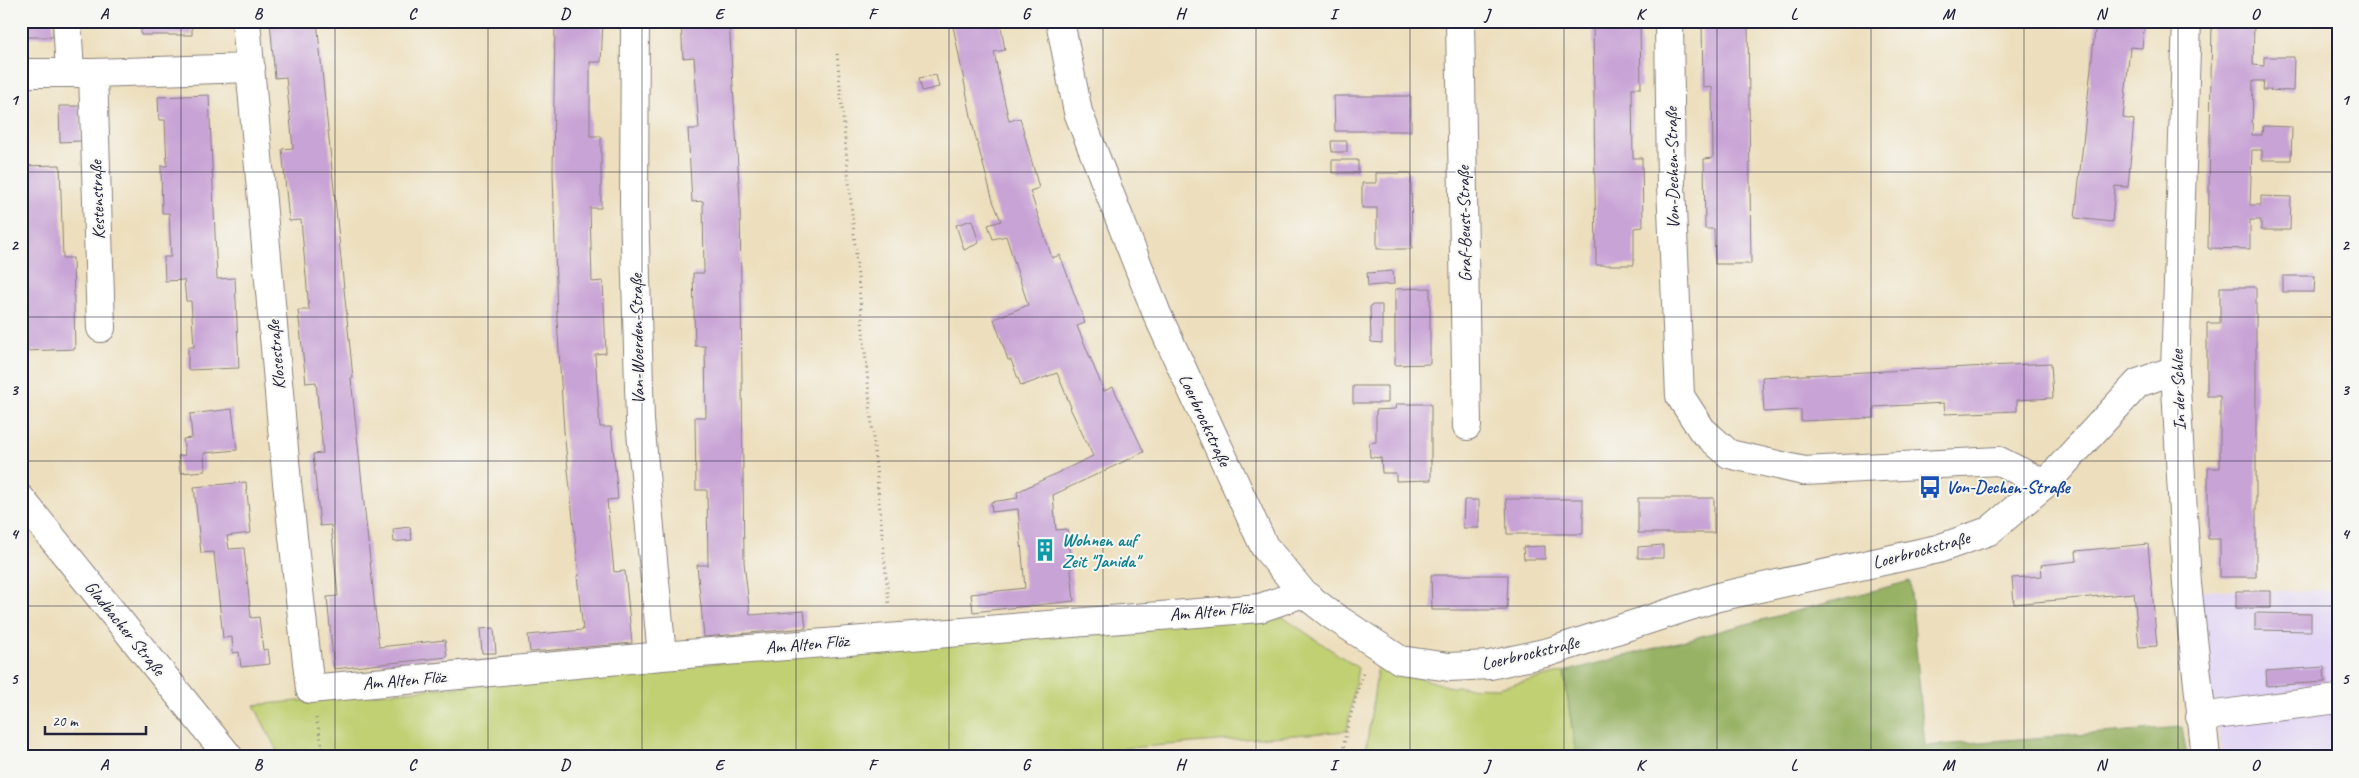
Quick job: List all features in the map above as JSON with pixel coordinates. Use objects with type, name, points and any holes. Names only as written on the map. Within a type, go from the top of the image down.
[{"type":"street","name":"Kestenstraße","points":[[67,21],[82,72],[102,328]]},
{"type":"street","name":"Klosestraße","points":[[246,21],[287,483],[310,689]]},
{"type":"street","name":"Van-Woerden-Straße","points":[[635,21],[634,205],[640,421],[662,656]]},
{"type":"street","name":"Loerbrockstraße","points":[[1060,21],[1078,112],[1157,314],[1264,546],[1303,593],[1330,614],[1400,660],[1449,666],[1490,665],[1549,652],[1718,597],[1938,549],[1989,531],[2045,484],[2138,382],[2175,370]]},
{"type":"street","name":"Graf-Beust-Straße","points":[[1460,21],[1467,426]]},
{"type":"street","name":"Von-Dechen-Straße","points":[[1669,21],[1671,186],[1680,396],[1702,430],[1729,454],[1804,471],[1999,461],[2045,484]]},
{"type":"street","name":"In der Schlee","points":[[2187,21],[2175,370],[2187,584],[2200,717],[2206,757]]},
{"type":"street","points":[[21,73],[251,68]]},
{"type":"street","name":"Gladbacher Straße","points":[[21,499],[229,757]]},
{"type":"street","name":"Am Alten Flöz","points":[[310,689],[662,656],[1260,608],[1303,593]]},
{"type":"street","points":[[2200,717],[2338,699]]},
{"type":"path","points":[[838,54],[892,637]]},
{"type":"path","points":[[1342,757],[1346,732],[1371,641]]},
{"type":"path","points":[[310,689],[325,757]]},
{"type":"shaded area","points":[[2199,590],[2338,591],[2338,757],[2223,757],[2199,620]]},
{"type":"green space","points":[[1910,581],[1925,746],[2182,727],[2187,757],[1576,757],[1564,672]]},
{"type":"green space","points":[[1275,612],[1358,668],[1347,731],[1013,757],[280,757],[254,705]]},
{"type":"green space","points":[[1378,666],[1451,687],[1498,688],[1564,672],[1576,757],[1365,757]]},
{"type":"building","points":[[21,21],[53,21],[53,37],[21,37]]},
{"type":"building","points":[[141,21],[192,21],[192,35],[141,35]]},
{"type":"building","points":[[270,21],[317,21],[379,647],[445,640],[447,657],[334,669],[327,597],[338,596],[331,525],[320,526],[313,454],[323,453],[316,382],[306,383],[298,310],[309,310],[301,220],[289,221],[282,149],[293,148],[286,77],[275,78]]},
{"type":"building","points":[[555,21],[603,21],[601,62],[590,62],[590,136],[601,136],[601,208],[590,208],[592,282],[603,281],[606,353],[595,354],[600,427],[611,427],[618,499],[607,500],[614,572],[625,571],[632,643],[530,652],[528,635],[583,630],[564,431],[557,319],[553,172]]},
{"type":"building","points":[[681,21],[729,21],[740,199],[744,562],[750,615],[804,611],[806,628],[704,637],[697,565],[708,565],[707,490],[696,490],[695,417],[706,417],[705,346],[695,346],[693,273],[704,273],[703,201],[692,202],[688,129],[699,129],[694,57],[683,58]]},
{"type":"building","points":[[952,21],[1000,21],[1005,50],[994,52],[1001,86],[1009,121],[1020,118],[1039,188],[1030,191],[1052,258],[1060,255],[1085,323],[1077,326],[1104,391],[1113,387],[1144,452],[1053,495],[1056,530],[1067,529],[1074,601],[973,612],[971,594],[1025,588],[1018,509],[992,512],[991,502],[1018,498],[1017,492],[1093,456],[1070,408],[1057,373],[1021,386],[1011,360],[1008,360],[994,319],[1028,305],[1006,236],[993,239],[988,225],[1001,221],[993,201],[974,131]]},
{"type":"building","points":[[1593,21],[1640,21],[1641,88],[1632,88],[1633,158],[1642,158],[1643,227],[1634,228],[1634,265],[1596,265]]},
{"type":"building","points":[[1702,21],[1748,21],[1751,264],[1715,264],[1714,229],[1705,229],[1704,159],[1713,158],[1712,87],[1703,88]]},
{"type":"building","points":[[2096,21],[2145,21],[2142,48],[2130,47],[2123,118],[2134,120],[2128,187],[2115,186],[2112,222],[2075,218]]},
{"type":"building","points":[[2212,21],[2254,21],[2253,65],[2264,66],[2264,57],[2294,57],[2293,91],[2263,90],[2264,81],[2253,81],[2252,135],[2262,135],[2263,126],[2292,127],[2291,160],[2262,160],[2262,150],[2252,150],[2250,205],[2261,205],[2261,196],[2291,197],[2290,230],[2261,230],[2261,220],[2250,220],[2250,249],[2208,248]]},
{"type":"building","points":[[936,75],[939,87],[922,91],[919,78]]},
{"type":"building","points":[[209,95],[217,279],[235,278],[239,368],[188,370],[188,347],[194,347],[191,301],[186,301],[184,280],[165,281],[164,257],[171,257],[169,213],[162,213],[161,166],[167,166],[165,120],[159,120],[158,97]]},
{"type":"building","points":[[1334,96],[1411,96],[1411,131],[1335,131]]},
{"type":"building","points":[[59,106],[80,106],[81,141],[60,142]]},
{"type":"building","points":[[1331,141],[1347,141],[1347,152],[1332,152]]},
{"type":"building","points":[[1332,160],[1358,160],[1358,173],[1332,173]]},
{"type":"building","points":[[60,165],[63,258],[73,258],[75,349],[25,351],[21,259],[21,166]]},
{"type":"building","points":[[1376,173],[1411,173],[1412,249],[1377,249],[1377,208],[1362,208],[1362,183],[1376,183]]},
{"type":"building","points":[[972,220],[979,243],[964,250],[956,225]]},
{"type":"building","points":[[1393,271],[1394,284],[1368,286],[1367,273]]},
{"type":"building","points":[[2283,276],[2315,276],[2314,292],[2283,292]]},
{"type":"building","points":[[2220,287],[2256,287],[2256,577],[2220,577],[2220,539],[2208,539],[2208,468],[2220,468],[2220,396],[2207,396],[2207,323],[2220,323]]},
{"type":"building","points":[[1430,288],[1430,364],[1395,365],[1395,289]]},
{"type":"building","points":[[1372,305],[1382,305],[1382,343],[1371,342],[1370,307]]},
{"type":"building","points":[[2051,363],[2053,398],[2017,400],[2017,411],[1945,414],[1944,403],[1874,407],[1874,418],[1801,421],[1801,410],[1764,412],[1762,377]]},
{"type":"building","points":[[1353,386],[1388,386],[1388,403],[1353,403]]},
{"type":"building","points":[[1396,404],[1431,404],[1431,480],[1396,481],[1396,473],[1382,473],[1381,458],[1370,457],[1369,443],[1376,442],[1376,410],[1395,409]]},
{"type":"building","points":[[232,409],[237,450],[204,453],[205,471],[180,473],[178,456],[185,455],[183,439],[192,438],[190,414]]},
{"type":"building","points":[[246,482],[251,533],[227,536],[229,549],[244,548],[251,618],[259,617],[263,650],[268,649],[270,664],[241,667],[239,652],[233,653],[232,637],[223,638],[214,552],[201,553],[194,487]]},
{"type":"building","points":[[1638,498],[1714,498],[1714,533],[1638,533]]},
{"type":"building","points":[[1506,499],[1583,499],[1583,534],[1507,534]]},
{"type":"building","points":[[1464,500],[1479,500],[1479,528],[1463,528]]},
{"type":"building","points":[[410,527],[412,540],[394,542],[393,529]]},
{"type":"building","points":[[2148,544],[2157,646],[2139,647],[2134,593],[2014,604],[2012,578],[2042,576],[2041,565],[2077,561],[2076,551]]},
{"type":"building","points":[[1663,545],[1663,558],[1638,558],[1638,547]]},
{"type":"building","points":[[1545,546],[1545,559],[1524,559],[1523,547]]},
{"type":"building","points":[[1431,575],[1508,575],[1507,610],[1432,610]]},
{"type":"building","points":[[2236,591],[2271,591],[2271,608],[2236,608]]},
{"type":"building","points":[[2255,613],[2311,614],[2311,631],[2255,630]]},
{"type":"building","points":[[494,628],[496,653],[482,653],[480,629]]},
{"type":"building","points":[[2324,667],[2325,682],[2267,686],[2266,671]]},
{"type":"place","name":"Von-Dechen-Straße","points":[[1930,487]]},
{"type":"place","name":"Wohnen auf Zeit \"Janida\"","points":[[1045,550]]}]
